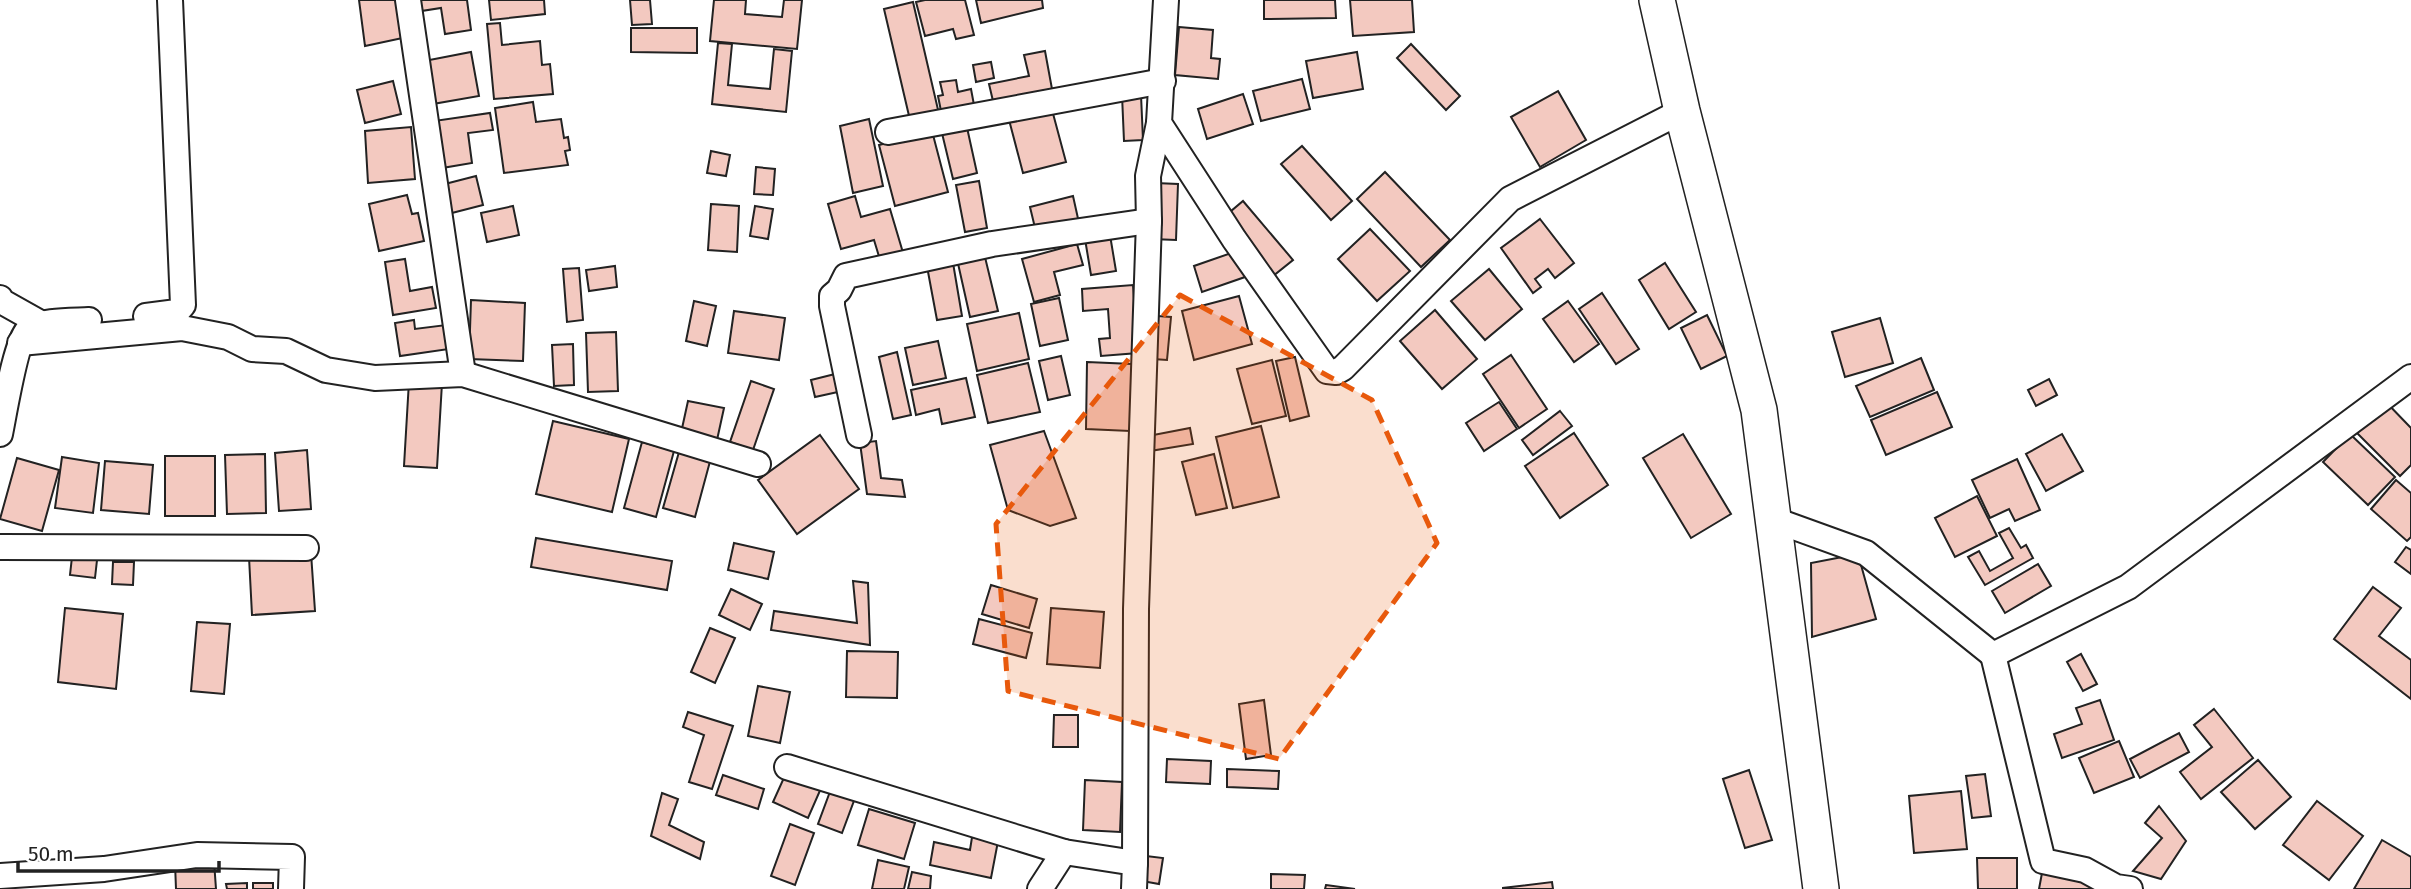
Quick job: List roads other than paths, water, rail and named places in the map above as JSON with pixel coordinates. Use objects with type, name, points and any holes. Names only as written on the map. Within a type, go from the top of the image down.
[{"type":"street","points":[[0,434],[20,343],[28,329],[42,324],[166,314],[177,312],[183,305],[170,0]]},
{"type":"street","points":[[408,0],[463,374]]},
{"type":"street","points":[[1134,889],[1136,609],[1149,221],[1148,176],[1159,123],[1166,0]]},
{"type":"street","points":[[1657,0],[1682,111],[1759,410],[1821,889]]},
{"type":"street","points":[[888,132],[1163,81]]},
{"type":"street","points":[[1159,123],[1241,250],[1327,371],[1336,372],[1510,199],[1682,111]]},
{"type":"street","points":[[859,435],[832,306],[832,296],[839,290],[846,276],[992,244],[1149,221]]},
{"type":"street","points":[[0,298],[42,324]]},
{"type":"street","points":[[20,343],[182,328],[228,337],[251,349],[286,351],[326,370],[375,378],[463,374],[758,464]]},
{"type":"street","points":[[1993,655],[2128,587],[2411,377]]},
{"type":"street","points":[[1772,519],[1866,553],[1993,655],[2043,861],[2085,870],[2116,887],[2130,889]]},
{"type":"street","points":[[0,547],[306,548]]},
{"type":"street","points":[[787,767],[1064,852],[1135,863]]},
{"type":"street","points":[[1040,889],[1064,852]]},
{"type":"street","points":[[0,876],[104,869],[197,855],[292,857],[291,889]]}]
